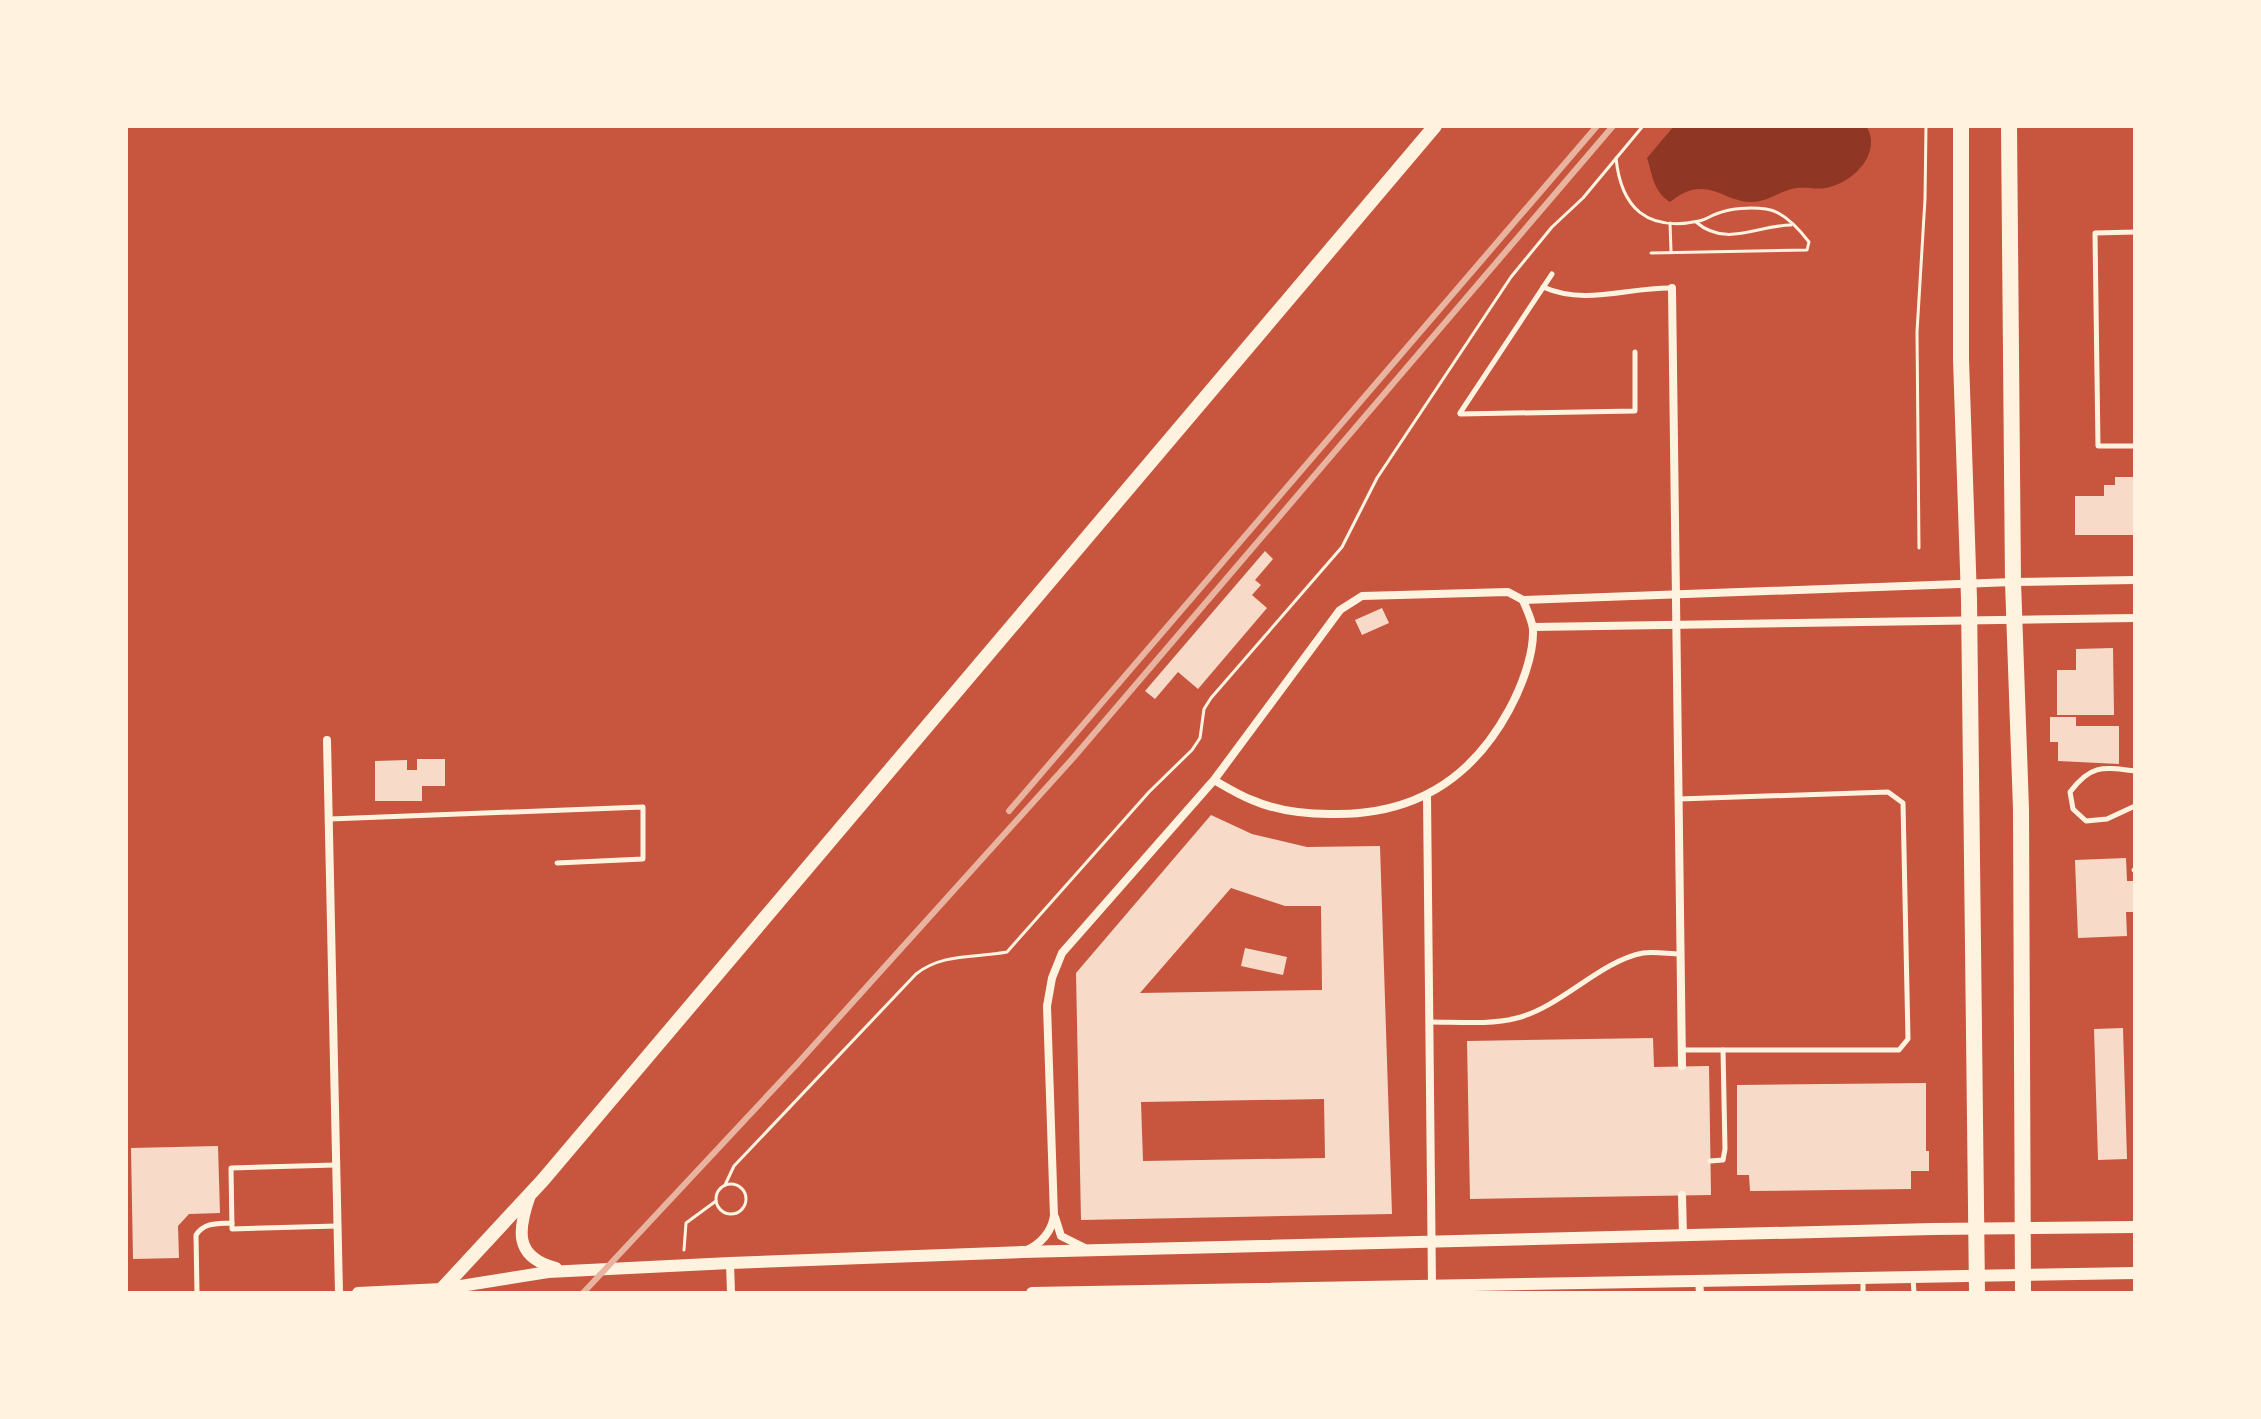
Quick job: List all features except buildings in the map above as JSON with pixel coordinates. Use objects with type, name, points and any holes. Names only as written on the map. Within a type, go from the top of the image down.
[{"type":"highway","points":[[1961,126],[1961,359],[1969,584],[1977,1284]]},
{"type":"highway","points":[[2013,129],[2013,582],[2021,809],[2023,1293]]},
{"type":"main road","points":[[442,1289],[530,1194],[1435,126]]},
{"type":"main road","points":[[530,1194],[521,1223],[522,1242],[531,1256],[544,1265],[575,1271]]},
{"type":"main road","points":[[358,1293],[468,1290],[548,1272],[1022,1252],[1977,1228],[2135,1227]]},
{"type":"main road","points":[[1032,1293],[1432,1287],[1699,1287],[1913,1278],[1977,1284],[2023,1275],[2135,1273]]},
{"type":"street","points":[[1672,288],[1682,1066]]},
{"type":"street","points":[[1096,1250],[1075,1245],[1061,1236],[1055,1222],[1047,1006],[1052,978],[1062,953],[1214,780],[1340,610],[1362,596],[1508,592],[1523,600],[2135,580]]},
{"type":"street","points":[[1214,780],[1254,801],[1305,814],[1348,815],[1395,809],[1427,795],[1465,769],[1495,736],[1517,695],[1528,661],[1533,627],[1523,600]]},
{"type":"street","points":[[1533,627],[2135,618]]},
{"type":"street","points":[[327,740],[339,1293]]},
{"type":"street","points":[[1427,795],[1432,1287]]},
{"type":"street","points":[[1682,1195],[1683,1237]]},
{"type":"street","points":[[1022,1252],[1040,1242],[1048,1232],[1054,1209]]},
{"type":"street","points":[[730,1263],[731,1293]]},
{"type":"lane","points":[[2135,232],[2095,233],[2098,446],[2135,446]]},
{"type":"lane","points":[[1552,274],[1460,414],[1635,411],[1635,352]]},
{"type":"lane","points":[[1543,287],[1563,296],[1621,295],[1644,287],[1672,288]]},
{"type":"lane","points":[[2135,771],[2093,769],[2070,792],[2073,809],[2086,821],[2107,819],[2135,806]]},
{"type":"lane","points":[[1679,799],[1888,792],[1903,803],[1908,1039],[1899,1050],[1681,1050]]},
{"type":"lane","points":[[330,819],[643,807],[643,859],[557,863]]},
{"type":"lane","points":[[1429,1022],[1494,1022],[1517,1018],[1551,1004],[1632,957],[1644,953],[1680,954]]},
{"type":"lane","points":[[1710,1161],[1723,1160],[1725,1149],[1723,1050]]},
{"type":"lane","points":[[336,1164],[231,1168],[232,1229],[338,1226]]},
{"type":"lane","points":[[197,1293],[196,1235],[208,1224],[232,1223]]},
{"type":"lane","points":[[1913,1278],[1914,1293]]},
{"type":"lane","points":[[1863,1279],[1863,1293]]},
{"type":"path","points":[[685,1266],[686,1223],[716,1201],[734,1166],[916,974],[928,964],[944,959],[1007,952],[1149,792],[1192,750],[1200,738],[1204,709],[1211,698],[1342,547],[1377,478],[1504,287],[1552,227],[1583,198],[1643,126]]},
{"type":"path","points":[[1919,548],[1917,357],[1926,126]]},
{"type":"path","points":[[1616,158],[1618,180],[1625,198],[1637,212],[1658,222],[1696,222],[1732,210],[1769,209],[1794,225],[1809,242],[1807,250],[1651,253]]},
{"type":"path","points":[[1696,222],[1712,232],[1735,235],[1751,234],[1775,225],[1794,225]]},
{"type":"path","points":[[1670,223],[1671,252]]},
{"type":"path","points":[[716,1201],[721,1210],[730,1214],[743,1208],[746,1199],[743,1190],[735,1185],[725,1185]]},
{"type":"shaded area","points":[[1674,126],[1866,126],[1871,145],[1864,162],[1851,177],[1828,187],[1791,189],[1750,202],[1698,189],[1685,192],[1670,202],[1657,188],[1647,158]]},
{"type":"railway","points":[[1009,811],[1597,126]]},
{"type":"railway","points":[[583,1293],[797,1064],[1074,757],[1613,126]]}]
